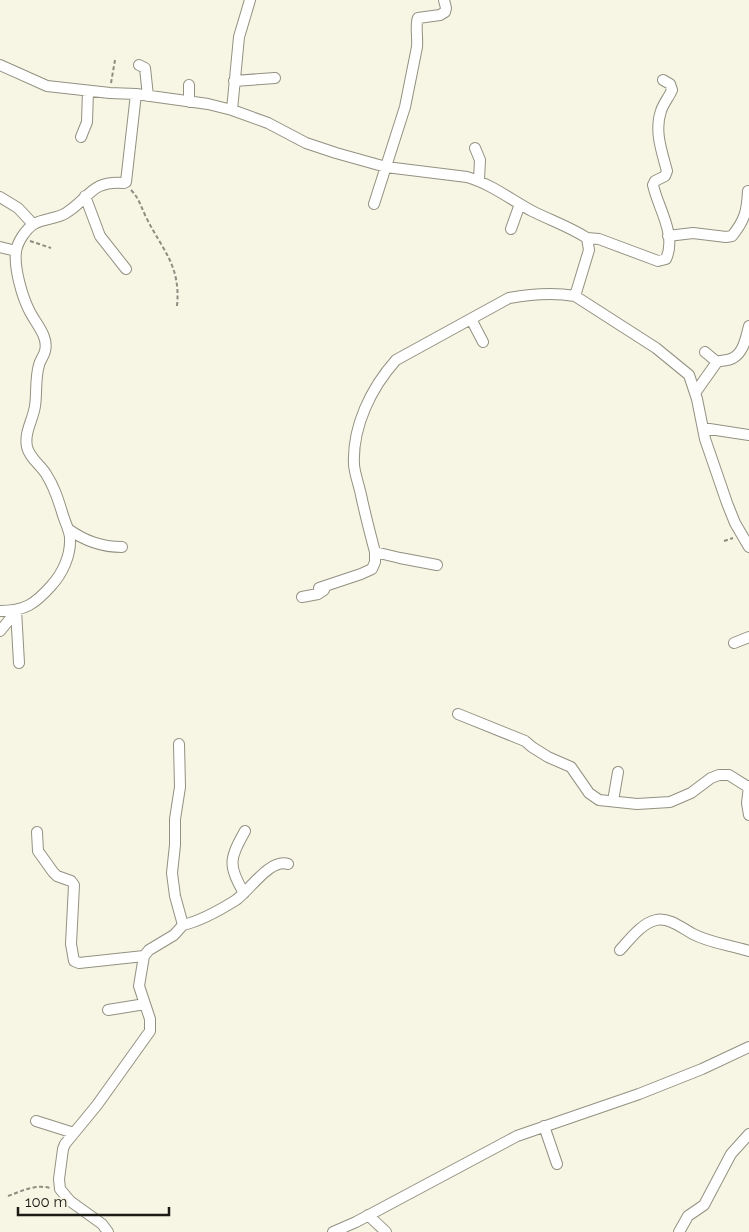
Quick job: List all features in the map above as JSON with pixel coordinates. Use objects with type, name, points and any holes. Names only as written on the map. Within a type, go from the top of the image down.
[{"type":"street","points":[[232,110],[240,37],[250,0]]},
{"type":"street","points":[[374,204],[405,107],[417,47],[416,22],[418,18],[440,15],[445,12],[444,0]]},
{"type":"street","points":[[0,65],[47,86],[136,94],[232,110],[268,123],[306,143],[386,167],[479,180],[520,204],[587,238],[599,239],[658,261],[666,259],[668,254],[668,236],[665,220],[653,185],[655,181],[665,176],[667,171],[659,138],[659,123],[661,112],[672,90],[670,84],[663,80]]},
{"type":"street","points":[[139,65],[145,68],[148,96]]},
{"type":"street","points":[[234,82],[275,78]]},
{"type":"street","points":[[189,85],[189,102]]},
{"type":"street","points":[[81,137],[87,122],[88,91]]},
{"type":"street","points":[[0,611],[31,606],[43,596],[60,576],[69,547],[70,537],[56,492],[45,472],[30,456],[27,444],[27,432],[35,407],[39,365],[45,352],[45,343],[43,332],[22,293],[16,252],[21,237],[33,224],[64,214],[76,206],[85,196],[106,182],[124,183],[136,94]]},
{"type":"street","points":[[475,148],[480,160],[479,180]]},
{"type":"street","points":[[668,236],[693,233],[732,236],[744,218],[747,208],[748,191]]},
{"type":"street","points":[[85,196],[100,236],[126,269]]},
{"type":"street","points":[[0,197],[18,208],[33,224]]},
{"type":"street","points":[[511,229],[520,204]]},
{"type":"street","points":[[575,296],[589,250],[587,238]]},
{"type":"street","points":[[0,247],[16,252]]},
{"type":"street","points":[[302,597],[318,594],[324,590],[319,588],[362,574],[372,569],[375,562],[376,552],[354,466],[355,438],[364,410],[375,389],[396,360],[509,298],[528,294],[548,293],[580,298],[656,348],[689,375],[705,439],[726,503],[749,547]]},
{"type":"street","points":[[471,320],[483,342]]},
{"type":"street","points":[[695,393],[717,362],[733,358],[739,353],[745,342],[749,326]]},
{"type":"street","points":[[705,352],[717,362]]},
{"type":"street","points":[[702,428],[749,435]]},
{"type":"street","points":[[68,529],[81,538],[102,545],[122,547]]},
{"type":"street","points":[[376,552],[437,565]]},
{"type":"street","points":[[0,631],[15,610]]},
{"type":"street","points":[[15,610],[19,663]]},
{"type":"street","points":[[734,643],[749,637]]},
{"type":"street","points":[[458,714],[525,741],[548,757],[571,767],[593,796],[599,800],[638,804],[655,804],[678,800],[719,774],[730,775],[749,786],[746,803],[749,815]]},
{"type":"street","points":[[179,744],[180,787],[175,819],[172,873],[175,896],[183,925]]},
{"type":"street","points":[[613,801],[618,772]]},
{"type":"street","points":[[244,892],[238,882],[232,862],[235,848],[245,831]]},
{"type":"street","points":[[37,832],[38,851],[57,876],[72,881],[74,886],[71,944],[74,961],[79,963],[144,956]]},
{"type":"street","points":[[108,1232],[102,1224],[70,1201],[60,1189],[59,1179],[65,1144],[97,1105],[148,1035],[151,1026],[139,986],[144,956],[149,950],[174,935],[183,925],[196,921],[227,905],[260,876],[275,866],[283,862],[288,864]]},
{"type":"street","points":[[620,950],[638,931],[656,920],[663,920],[674,923],[705,939],[749,951]]},
{"type":"street","points":[[108,1010],[145,1004]]},
{"type":"street","points":[[333,1232],[368,1216],[517,1136],[639,1094],[702,1069],[749,1047]]},
{"type":"street","points":[[36,1121],[74,1133]]},
{"type":"street","points":[[544,1126],[557,1164]]},
{"type":"street","points":[[679,1232],[688,1216],[704,1205],[731,1154],[749,1134]]},
{"type":"street","points":[[368,1216],[386,1232]]},
{"type":"path","points":[[110,93],[115,60]]},
{"type":"path","points":[[124,183],[136,194],[146,217],[171,260],[179,290],[177,306]]},
{"type":"path","points":[[21,237],[51,248]]},
{"type":"path","points":[[8,1196],[39,1186],[60,1189]]}]
